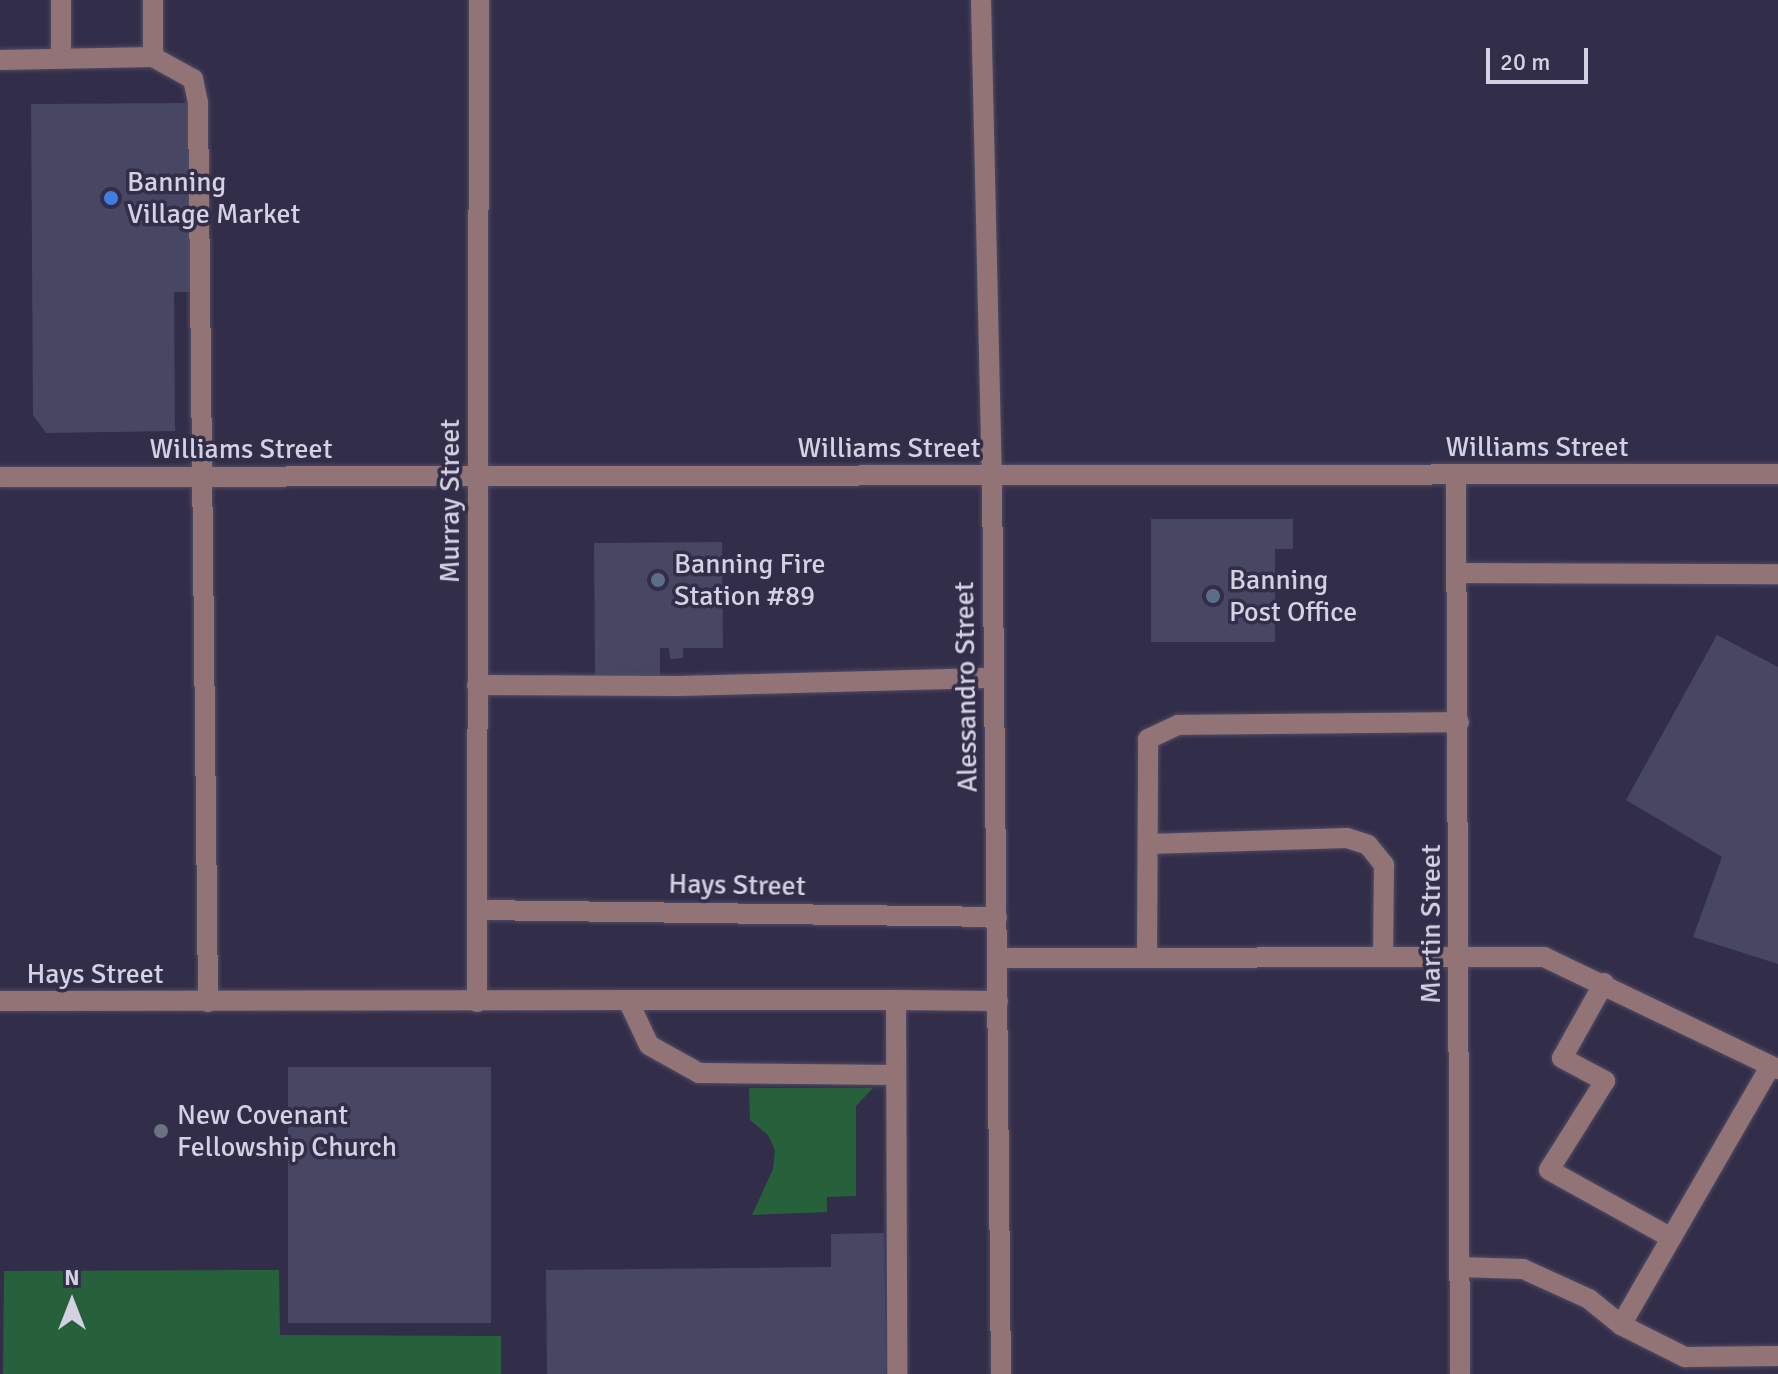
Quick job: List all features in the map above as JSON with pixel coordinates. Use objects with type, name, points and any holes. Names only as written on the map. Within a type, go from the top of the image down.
[{"type":"street","points":[[61,0],[61,58]]},
{"type":"street","points":[[153,0],[153,57]]},
{"type":"street","name":"Murray Street","points":[[477,1002],[479,0]]},
{"type":"street","name":"Alessandro Street","points":[[981,0],[992,475],[1001,1374]]},
{"type":"street","points":[[0,60],[153,57],[193,79],[198,103],[208,1002]]},
{"type":"street","name":"Williams Street","points":[[0,477],[1778,474]]},
{"type":"street","name":"Martin Street","points":[[1456,475],[1460,1374]]},
{"type":"street","points":[[1457,573],[1778,574]]},
{"type":"street","points":[[477,685],[679,686],[994,678]]},
{"type":"street","points":[[1147,958],[1148,739],[1178,725],[1459,722]]},
{"type":"street","points":[[1148,844],[1347,838],[1368,845],[1384,865],[1383,957]]},
{"type":"street","name":"Hays Street","points":[[477,910],[997,917]]},
{"type":"street","points":[[999,958],[1544,957],[1604,983],[1773,1069],[1670,1237],[1621,1325]]},
{"type":"street","points":[[1604,983],[1562,1058],[1605,1081],[1549,1170],[1670,1237]]},
{"type":"street","points":[[635,1000],[632,1017],[649,1045],[699,1073],[896,1075]]},
{"type":"street","points":[[896,1000],[897,1374]]},
{"type":"street","name":"Hays Street","points":[[0,1001],[998,1001]]},
{"type":"street","points":[[1459,1267],[1523,1269],[1589,1299],[1621,1325],[1685,1357],[1778,1356]]},
{"type":"green space","points":[[749,1088],[873,1088],[856,1106],[856,1196],[827,1197],[827,1212],[752,1215],[773,1169],[775,1150],[768,1135],[750,1120]]},
{"type":"green space","points":[[279,1270],[280,1335],[501,1336],[501,1374],[3,1374],[4,1271]]},
{"type":"building","name":"Banning Village Market","points":[[190,103],[192,292],[174,292],[175,431],[46,433],[33,415],[31,104]]},
{"type":"building","name":"Banning Post Office","points":[[1151,519],[1293,519],[1293,549],[1275,549],[1275,642],[1151,642]]},
{"type":"building","name":"Banning Fire Station #89","points":[[722,542],[723,648],[683,648],[683,658],[670,659],[669,648],[660,648],[660,675],[595,676],[594,543]]},
{"type":"building","points":[[1717,635],[1778,667],[1778,964],[1693,937],[1722,857],[1626,800]]},
{"type":"building","points":[[288,1067],[491,1067],[491,1323],[288,1323]]},
{"type":"building","points":[[884,1233],[886,1374],[547,1374],[546,1270],[831,1267],[831,1234]]},
{"type":"place","name":"Banning Village Market","points":[[111,198]]},
{"type":"place","name":"Banning Fire Station #89","points":[[658,580]]},
{"type":"place","name":"Banning Post Office","points":[[1213,596]]},
{"type":"place","name":"New Covenant Fellowship Church","points":[[161,1131]]}]
